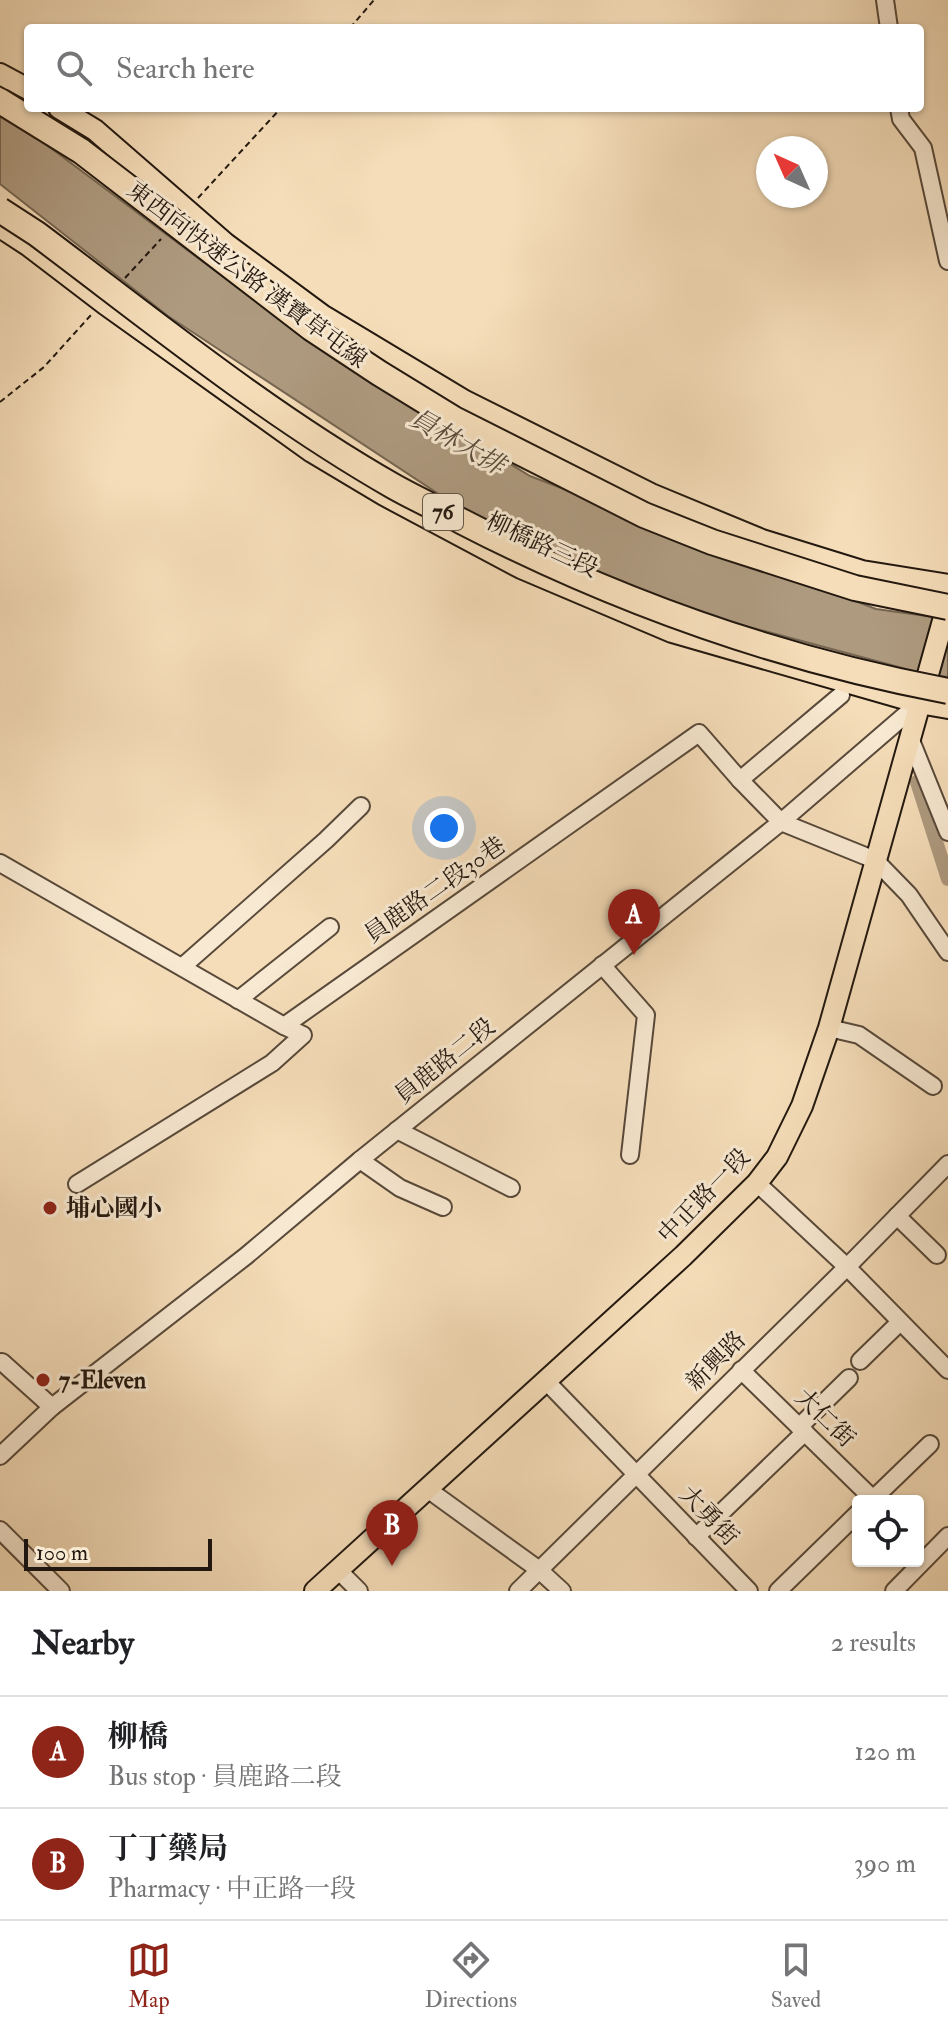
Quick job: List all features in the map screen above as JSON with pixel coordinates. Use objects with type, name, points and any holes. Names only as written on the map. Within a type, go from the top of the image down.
[{"type":"highway","name":"東西向快速公路 漢寶草屯線","points":[[0,101],[81,151],[311,328],[454,419],[644,515],[712,542],[855,588],[947,608]]},
{"type":"highway","name":"76","points":[[0,210],[315,438],[393,486],[511,547],[672,615],[823,663],[889,680],[937,686]]},
{"type":"main road","points":[[0,74],[24,87]]},
{"type":"main road","points":[[66,112],[95,130],[226,244],[322,315],[465,401],[651,494],[762,540],[862,571],[948,585]]},
{"type":"main road","name":"柳橋路三段","points":[[0,227],[110,294],[312,452],[384,495],[521,568],[672,632],[919,703],[948,708]]},
{"type":"main road","name":"中正路一段","points":[[315,1591],[683,1256],[757,1183],[777,1157],[802,1106],[829,1028],[919,703],[937,686],[947,608]]},
{"type":"street","points":[[885,0],[888,24]]},
{"type":"street","points":[[900,112],[901,119],[923,148],[948,261]]},
{"type":"street","points":[[740,780],[841,695]]},
{"type":"street","name":"員鹿路二段","points":[[0,1456],[52,1407],[246,1256],[360,1160],[781,822],[919,703]]},
{"type":"street","name":"員鹿路二段30巷","points":[[284,1026],[699,733],[781,822],[875,860]]},
{"type":"street","points":[[910,738],[948,832]]},
{"type":"street","points":[[182,967],[361,806]]},
{"type":"street","points":[[875,860],[909,895],[948,952]]},
{"type":"street","points":[[0,863],[303,1035],[272,1063],[77,1184]]},
{"type":"street","points":[[238,1000],[330,927]]},
{"type":"street","points":[[602,965],[646,1015],[630,1155]]},
{"type":"street","points":[[829,1028],[859,1035],[933,1086]]},
{"type":"street","points":[[397,1130],[511,1188]]},
{"type":"street","points":[[360,1160],[400,1188],[443,1207]]},
{"type":"street","name":"新興路","points":[[518,1591],[948,1164]]},
{"type":"street","points":[[757,1183],[847,1267],[948,1370]]},
{"type":"street","points":[[897,1216],[937,1255]]},
{"type":"street","points":[[860,1361],[900,1322]]},
{"type":"street","points":[[2,1362],[52,1407]]},
{"type":"street","name":"大仁街","points":[[741,1370],[868,1495]]},
{"type":"street","points":[[696,1537],[849,1378]]},
{"type":"street","name":"大勇街","points":[[546,1381],[749,1591]]},
{"type":"street","points":[[878,1495],[930,1444]]},
{"type":"street","points":[[426,1488],[538,1569],[562,1591]]},
{"type":"street","points":[[778,1591],[852,1519]]},
{"type":"street","points":[[0,1530],[61,1591]]},
{"type":"street","points":[[924,1549],[948,1536]]},
{"type":"street","points":[[894,1591],[911,1567]]},
{"type":"street","points":[[338,1570],[359,1591]]},
{"type":"path","points":[[353,24],[374,0]]},
{"type":"path","points":[[188,209],[277,112]]},
{"type":"path","points":[[0,402],[44,367],[160,240]]},
{"type":"water","name":"員林大排","points":[[0,110],[305,338],[530,476],[876,609],[948,619],[948,677],[921,673],[671,606],[460,508],[168,316],[0,184]]},
{"type":"waterway","points":[[917,782],[948,879]]},
{"type":"place","name":"柳橋","points":[[634,955]]},
{"type":"place","name":"埔心國小","points":[[50,1208]]},
{"type":"place","name":"7-Eleven","points":[[43,1380]]},
{"type":"place","name":"丁丁藥局","points":[[392,1566]]}]
